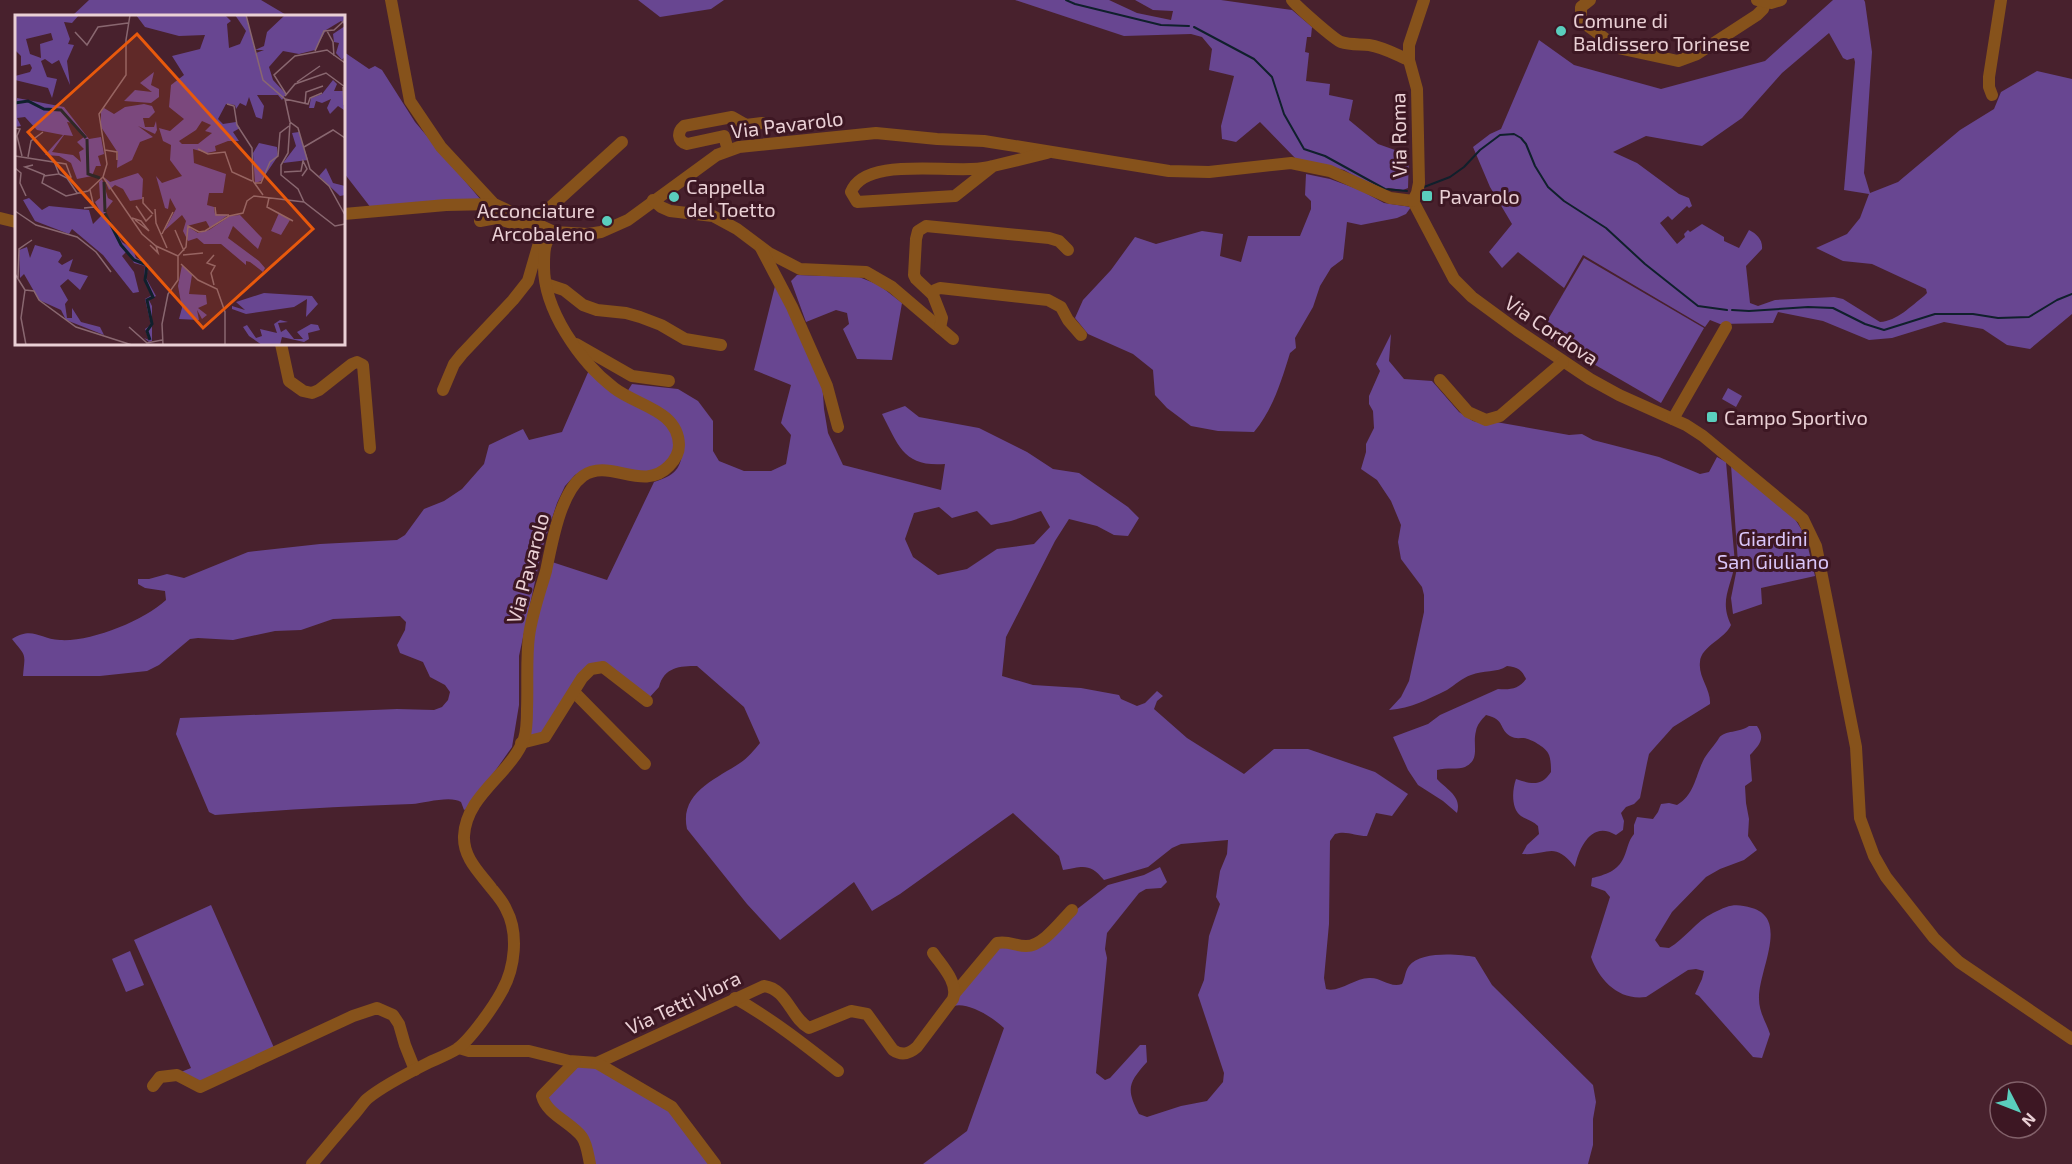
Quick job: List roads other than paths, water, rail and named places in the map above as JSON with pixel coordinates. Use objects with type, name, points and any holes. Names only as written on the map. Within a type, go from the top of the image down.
[{"type":"street","points":[[391,0],[410,101],[441,147],[494,204],[534,222],[548,237]]},
{"type":"street","points":[[1292,0],[1336,40],[1344,43],[1372,45],[1409,60]]},
{"type":"street","name":"Via Roma","points":[[1413,201],[1418,193],[1419,183],[1417,89],[1409,60],[1409,45],[1424,0]]},
{"type":"street","points":[[1409,45],[1417,34],[1431,0]]},
{"type":"street","points":[[1590,0],[1581,7],[1581,21],[1609,42],[1629,52],[1678,61],[1697,54],[1757,15],[1761,2],[1781,0]]},
{"type":"street","points":[[1992,95],[1989,77],[2001,0]]},
{"type":"street","points":[[728,150],[724,136],[687,144],[679,138],[679,131],[684,126],[732,117],[746,125],[762,123]]},
{"type":"street","name":"Via Pavarolo","points":[[459,1048],[481,1022],[502,991],[510,974],[514,944],[512,927],[506,909],[471,863],[464,837],[469,818],[479,798],[515,755],[524,738],[529,635],[558,523],[570,490],[584,475],[594,471],[615,471],[636,477],[654,476],[667,469],[675,460],[680,449],[675,426],[664,415],[613,388],[580,353],[560,324],[547,293],[544,274],[544,250],[548,237],[601,232],[628,220],[717,155],[728,150],[876,133],[937,140],[984,141],[1169,171],[1209,172],[1290,163],[1330,171],[1390,198],[1413,201]]},
{"type":"street","points":[[534,222],[622,142]]},
{"type":"street","points":[[993,166],[955,196],[908,197],[857,202],[851,192],[853,187],[866,177],[887,171],[934,167],[984,169],[993,166],[1052,152]]},
{"type":"street","points":[[654,200],[661,207],[670,210],[713,216],[800,269],[866,272],[891,287],[953,339]]},
{"type":"street","name":"Via Cordova","points":[[1413,201],[1444,261],[1462,288],[1513,328],[1618,395],[1676,414],[1803,519],[1815,540],[1856,747],[1860,818],[1874,856],[1886,877],[1934,938],[1959,962],[2072,1039]]},
{"type":"street","points":[[345,214],[446,205],[494,204]]},
{"type":"street","points":[[0,218],[15,222]]},
{"type":"street","points":[[480,221],[496,218],[548,237]]},
{"type":"street","points":[[940,328],[942,318],[933,296],[914,275],[916,239],[918,231],[926,226],[1049,238],[1059,241],[1068,250]]},
{"type":"street","points":[[443,390],[454,364],[528,281],[538,243],[548,237]]},
{"type":"street","points":[[761,247],[792,307],[827,386],[838,428]]},
{"type":"street","points":[[546,284],[564,290],[583,305],[597,310],[640,317],[661,325],[685,339],[721,345]]},
{"type":"street","points":[[933,296],[940,288],[1048,300],[1061,307],[1068,320],[1081,335]]},
{"type":"street","points":[[1676,414],[1726,327]]},
{"type":"street","points":[[572,342],[632,376],[669,381]]},
{"type":"street","points":[[282,345],[289,381],[303,391],[312,393],[319,390],[352,364],[357,362],[363,365],[370,448]]},
{"type":"street","points":[[1440,380],[1468,412],[1486,420],[1500,416],[1563,362]]},
{"type":"street","points":[[521,743],[545,736],[582,678],[591,669],[603,667],[647,701]]},
{"type":"street","points":[[574,692],[645,764]]},
{"type":"street","points":[[956,992],[997,943],[1007,941],[1026,946],[1038,942],[1072,910]]},
{"type":"street","points":[[933,953],[954,984],[956,992]]},
{"type":"street","name":"Via Tetti Viora","points":[[597,1063],[764,986],[773,987],[803,1025],[809,1028],[851,1011],[867,1014],[893,1050],[898,1054],[911,1053],[956,992]]},
{"type":"street","points":[[735,998],[786,1030],[838,1071]]},
{"type":"street","points":[[153,1086],[160,1077],[177,1075],[200,1087],[353,1016],[377,1008],[393,1015],[399,1024],[415,1070]]},
{"type":"street","points":[[312,1164],[368,1099],[415,1070],[459,1048],[469,1051],[529,1051],[575,1062],[597,1063],[672,1107],[715,1164]]},
{"type":"street","points":[[575,1062],[542,1096],[544,1104],[573,1127],[584,1140],[590,1164]]},
{"type":"waterway","points":[[1066,0],[1161,25],[1189,26]]},
{"type":"waterway","points":[[1194,27],[1254,59],[1272,77],[1284,114],[1304,149],[1325,156],[1385,189],[1407,191]]},
{"type":"waterway","points":[[1424,187],[1450,177],[1500,135],[1514,134],[1526,144],[1535,166],[1548,187],[1564,201],[1606,228],[1645,264],[1698,306],[1727,310]]},
{"type":"waterway","points":[[1732,310],[1833,308],[1865,324],[1884,330],[1935,314],[1973,314],[1998,318],[2029,317],[2072,294]]},
{"type":"place","name":"Comune di Baldissero Torinese","points":[[1561,31]]},
{"type":"place","name":"Pavarolo","points":[[1427,196]]},
{"type":"place","name":"Cappella del Toetto","points":[[674,197]]},
{"type":"place","name":"Acconciature Arcobaleno","points":[[607,221]]},
{"type":"place","name":"Campo Sportivo","points":[[1712,417]]},
{"type":"park label","name":"Giardini San Giuliano","points":[[1773,550]]}]
